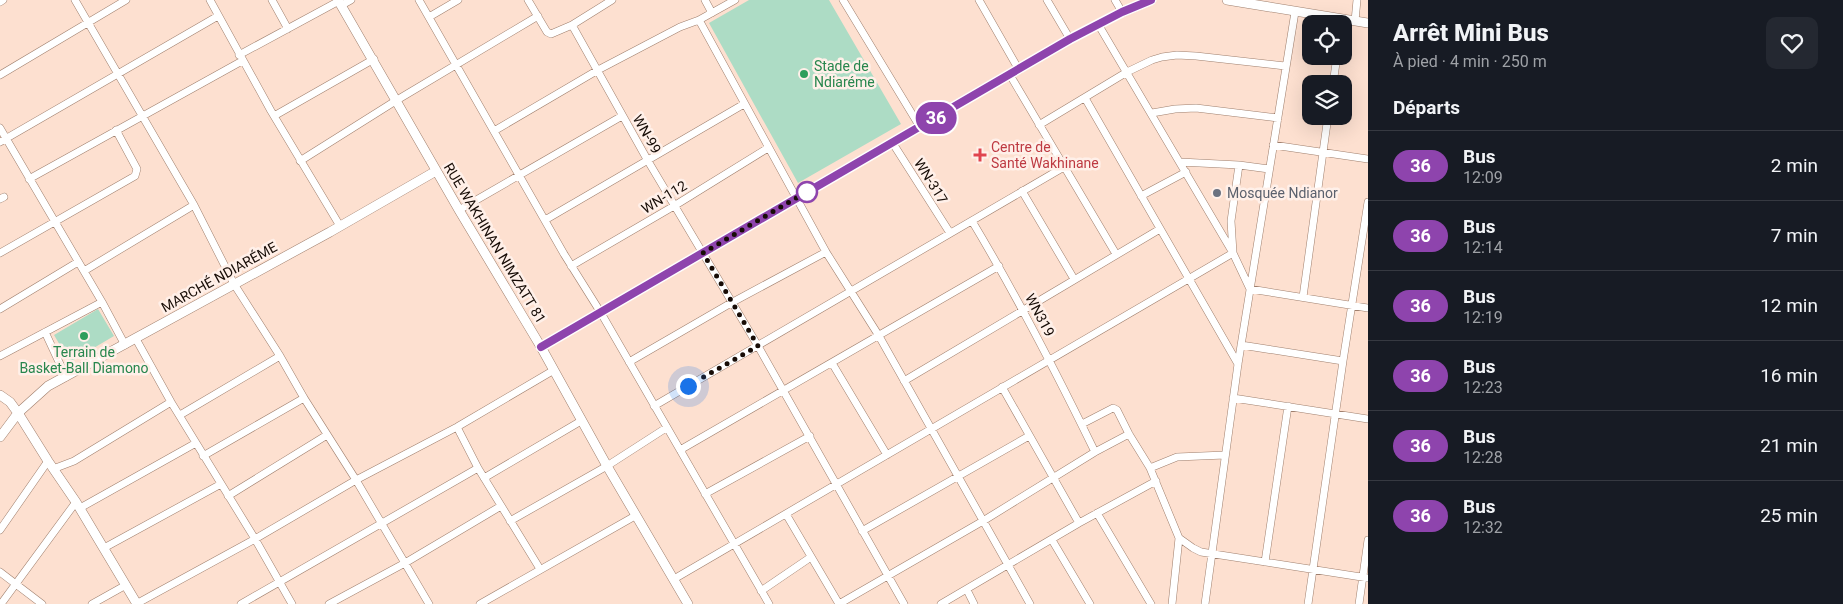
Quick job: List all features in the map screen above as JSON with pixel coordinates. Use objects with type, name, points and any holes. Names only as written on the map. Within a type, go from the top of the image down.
[{"type":"street","points":[[75,0],[194,205],[234,284],[356,480],[429,604]]},
{"type":"street","points":[[0,75],[126,0]]},
{"type":"street","points":[[210,0],[274,116],[340,226]]},
{"type":"street","points":[[272,0],[288,29]]},
{"type":"street","points":[[29,179],[141,116],[288,29],[339,2],[351,0]]},
{"type":"street","points":[[419,0],[571,266],[601,313],[769,604]]},
{"type":"street","points":[[429,17],[458,0]]},
{"type":"street","points":[[528,0],[551,34],[572,25],[612,0]]},
{"type":"street","points":[[594,0],[598,8]]},
{"type":"street","points":[[705,0],[712,13]]},
{"type":"street","points":[[494,131],[598,70],[735,0]]},
{"type":"street","points":[[843,0],[920,127]]},
{"type":"street","points":[[979,0],[1019,70]]},
{"type":"street","points":[[1047,0],[1070,39]]},
{"type":"street","points":[[1115,0],[1122,12]]},
{"type":"street","points":[[541,347],[1070,39],[1122,12],[1151,0]]},
{"type":"street","points":[[1227,0],[1311,15]]},
{"type":"street","points":[[1357,0],[1355,21],[1368,23]]},
{"type":"street","name":"RUE WAKHINAN NIMZATT 81","points":[[339,2],[374,59],[436,171],[541,347],[635,516],[688,604]]},
{"type":"street","points":[[1205,604],[1238,364],[1295,12]]},
{"type":"street","points":[[3,141],[218,16]]},
{"type":"street","points":[[300,161],[397,100],[538,16]]},
{"type":"street","points":[[699,20],[826,252],[879,336],[1030,604]]},
{"type":"street","points":[[1098,24],[1233,253],[1250,289]]},
{"type":"street","name":"WN-99","points":[[572,25],[674,206],[810,436],[904,604]]},
{"type":"street","points":[[1039,125],[1127,72],[1152,60],[1177,55],[1285,66]]},
{"type":"street","points":[[274,116],[374,59]]},
{"type":"street","points":[[1010,75],[1116,254]]},
{"type":"street","points":[[1086,98],[1238,364]]},
{"type":"street","points":[[545,220],[744,104]]},
{"type":"street","points":[[1152,113],[1196,108],[1278,118]]},
{"type":"street","points":[[459,210],[622,116]]},
{"type":"street","points":[[1303,298],[1327,125]]},
{"type":"street","points":[[0,128],[3,141],[29,179],[102,302],[125,345]]},
{"type":"street","points":[[0,253],[137,174],[137,169],[116,130]]},
{"type":"street","name":"WN-317","points":[[892,142],[950,233]]},
{"type":"street","points":[[1273,144],[1368,159]]},
{"type":"street","name":"WN-112","points":[[571,266],[768,148]]},
{"type":"street","points":[[1180,162],[1239,165],[1269,169]]},
{"type":"street","points":[[1233,253],[1231,221],[1239,165]]},
{"type":"street","points":[[654,406],[1064,167]]},
{"type":"street","name":"MARCHÉ NDIARÉME","points":[[0,438],[18,413],[48,386],[340,226],[436,171]]},
{"type":"street","points":[[1141,196],[1186,172]]},
{"type":"street","points":[[1022,191],[1074,279]]},
{"type":"street","points":[[1308,604],[1368,202]]},
{"type":"street","points":[[84,271],[194,205]]},
{"type":"street","name":"WN319","points":[[972,221],[1050,360],[1095,452]]},
{"type":"street","points":[[904,381],[1160,229]]},
{"type":"street","points":[[629,362],[826,252]]},
{"type":"street","points":[[674,579],[1233,253]]},
{"type":"street","points":[[0,309],[78,262]]},
{"type":"street","points":[[680,450],[998,266]]},
{"type":"street","points":[[1250,289],[1368,308]]},
{"type":"street","points":[[0,355],[102,302]]},
{"type":"street","points":[[45,332],[66,377]]},
{"type":"street","points":[[136,338],[171,402],[255,539],[292,604]]},
{"type":"street","points":[[1241,345],[1343,361]]},
{"type":"street","points":[[180,415],[280,356]]},
{"type":"street","points":[[832,363],[887,455]]},
{"type":"street","points":[[0,395],[10,402],[18,413],[78,505],[137,604],[255,539],[356,480],[457,427],[554,370]]},
{"type":"street","points":[[1002,387],[1079,523]]},
{"type":"street","points":[[203,456],[304,398]]},
{"type":"street","points":[[1233,398],[1368,419]]},
{"type":"street","points":[[53,469],[74,461],[171,402]]},
{"type":"street","points":[[1264,562],[1288,406]]},
{"type":"street","points":[[1082,424],[1115,409],[1150,468],[1179,538],[1172,604]]},
{"type":"street","points":[[484,478],[581,421]]},
{"type":"street","points":[[457,427],[478,468],[540,569]]},
{"type":"street","points":[[510,521],[607,466],[666,428]]},
{"type":"street","points":[[786,514],[839,604],[984,521],[1095,452],[1129,434]]},
{"type":"street","points":[[228,496],[327,435]]},
{"type":"street","points":[[705,494],[810,436]]},
{"type":"street","points":[[862,531],[1029,436]]},
{"type":"street","points":[[1,604],[78,505],[196,444]]},
{"type":"street","points":[[1150,468],[1178,457],[1225,455]]},
{"type":"street","points":[[0,530],[48,461]]},
{"type":"street","points":[[241,604],[478,468]]},
{"type":"street","points":[[941,604],[1079,523],[1156,481]]},
{"type":"street","points":[[104,548],[221,484]]},
{"type":"street","points":[[329,604],[502,506]]},
{"type":"street","points":[[1097,513],[1152,604]]},
{"type":"street","points":[[480,604],[635,516]]},
{"type":"street","points":[[1179,538],[1201,552],[1365,577]]},
{"type":"street","points":[[1052,540],[1090,604]]},
{"type":"street","points":[[1359,604],[1365,577],[1368,540]]},
{"type":"street","points":[[761,590],[811,557]]},
{"type":"street","points":[[0,572],[42,604]]},
{"type":"street","points":[[92,604],[126,585]]},
{"type":"street","points":[[966,590],[974,604]]},
{"type":"green space","name":"Stade de Ndiaréme","points":[[749,0],[829,0],[901,124],[798,183],[709,23]]},
{"type":"green space","name":"Terrain de Basket-Ball Diamono","points":[[98,309],[114,336],[70,362],[54,335]]},
{"type":"bus line","name":"36","points":[[541,347],[1070,39],[1122,12],[1151,0]]},
{"type":"place","name":"Stade de Ndiaréme","points":[[804,74]]},
{"type":"place","name":"Centre de Santé Wakhinane","points":[[980,155]]},
{"type":"place","name":"Mosquée Ndianor","points":[[1217,193]]},
{"type":"place","name":"Terrain de Basket-Ball Diamono","points":[[84,336]]},
{"type":"route","points":[[688,386],[758,346],[703,253],[813,188],[807,192]]}]
